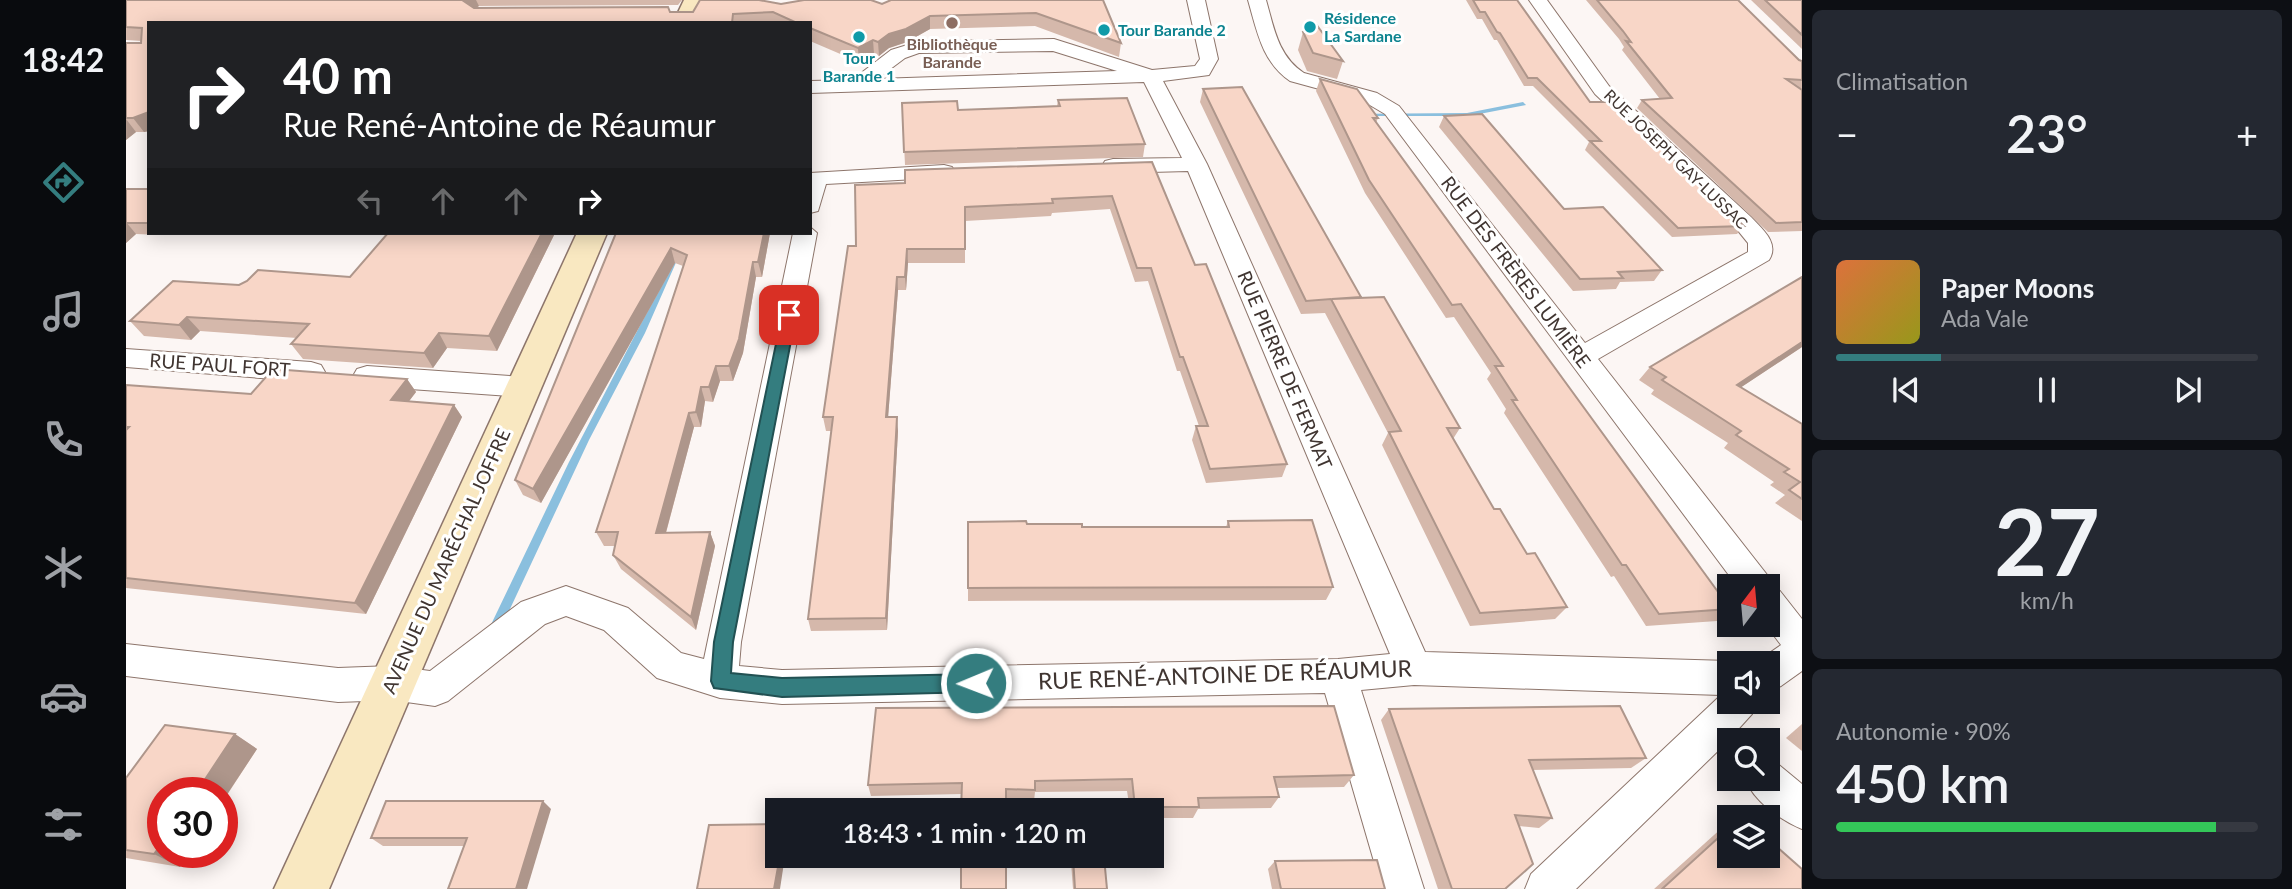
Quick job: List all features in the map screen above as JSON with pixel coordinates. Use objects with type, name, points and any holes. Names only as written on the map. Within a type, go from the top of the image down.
[{"type":"main road","name":"AVENUE DU MARÉCHAL JOFFRE","points":[[302,889],[591,235]]},
{"type":"street","points":[[812,87],[1151,76],[1202,71],[1209,59],[1196,0]]},
{"type":"street","name":"RUE DES FRÈRES LUMIÈRE","points":[[1257,0],[1276,59],[1286,71],[1297,77],[1370,97],[1392,110],[1747,574]]},
{"type":"street","name":"RUE JOSEPH GAY-LUSSAC","points":[[1538,0],[1602,90],[1743,222],[1760,242],[1759,255],[1581,357]]},
{"type":"street","points":[[856,86],[898,54],[917,48],[941,47],[1054,45],[1151,76]]},
{"type":"street","name":"RUE PIERRE DE FERMAT","points":[[1151,76],[1196,163],[1414,668]]},
{"type":"street","points":[[1085,167],[1196,163]]},
{"type":"street","points":[[812,197],[816,178],[961,172]]},
{"type":"street","points":[[720,681],[723,642],[805,235]]},
{"type":"street","name":"RUE PAUL FORT","points":[[126,358],[523,387]]},
{"type":"street","name":"RUE RENÉ-ANTOINE DE RÉAUMUR","points":[[126,660],[338,685],[392,683],[435,689],[533,613],[566,601],[616,619],[670,666],[720,681],[782,687],[1338,676],[1414,668],[1717,678]]},
{"type":"street","points":[[1780,617],[1802,646]]},
{"type":"street","points":[[1780,666],[1802,651]]},
{"type":"street","points":[[1338,676],[1403,889]]},
{"type":"street","points":[[1546,889],[1717,744]]},
{"type":"street","points":[[1779,791],[1802,810]]},
{"type":"water","points":[[1523,102],[1526,105],[1469,116],[1338,114],[1467,113]]},
{"type":"water","points":[[681,235],[688,235],[645,333],[589,440],[489,654],[458,657],[463,645],[486,635],[569,462],[661,285]]},
{"type":"building","points":[[126,0],[462,0],[474,8],[668,7],[670,12],[693,12],[700,0],[759,0],[781,4],[804,0],[871,0],[882,4],[891,0],[1103,0],[1121,43],[1036,13],[930,16],[906,29],[889,34],[878,42],[873,40],[858,48],[812,29],[812,21],[793,21],[773,12],[733,14],[732,21],[147,21],[147,113],[126,118],[126,43],[141,43],[142,28],[126,27]]},
{"type":"building","points":[[1473,0],[1517,0],[1590,102],[1612,102],[1744,226],[1678,228],[1590,141],[1601,141],[1537,78],[1528,78],[1500,33],[1485,12],[1480,12]]},
{"type":"building","points":[[1597,0],[1738,0],[1802,61],[1802,80],[1786,79],[1802,90],[1802,222],[1776,223],[1642,100],[1672,98]]},
{"type":"building","points":[[1765,0],[1802,0],[1802,35]]},
{"type":"building","points":[[1316,24],[1343,61],[1313,53],[1303,32]]},
{"type":"building","points":[[1320,79],[1357,89],[1378,118],[1373,118],[1717,591],[1717,610],[1659,614],[1626,565],[1622,565],[1512,400],[1517,400],[1495,366],[1503,366],[1461,304],[1452,305],[1369,180]]},
{"type":"building","points":[[1242,87],[1361,297],[1332,299],[1384,297],[1460,428],[1447,428],[1494,509],[1500,509],[1527,554],[1535,553],[1567,607],[1480,613],[1389,432],[1401,431],[1331,299],[1306,301],[1203,89]]},
{"type":"building","points":[[1127,98],[1145,144],[904,152],[902,103],[957,101],[958,110],[1060,106],[1058,100]]},
{"type":"building","points":[[1482,114],[1564,209],[1603,207],[1662,270],[1618,272],[1623,278],[1580,279],[1444,116]]},
{"type":"building","points":[[1152,162],[1195,265],[1206,264],[1287,464],[1210,469],[1196,426],[1208,426],[1183,357],[1180,357],[1151,268],[1137,268],[1112,196],[1052,199],[1053,203],[965,207],[965,249],[907,249],[905,277],[897,277],[886,417],[897,417],[886,618],[808,619],[833,417],[823,417],[848,246],[856,246],[855,185],[905,183],[905,170]]},
{"type":"building","points":[[126,189],[147,189],[147,223],[126,223]]},
{"type":"building","points":[[386,235],[541,235],[489,336],[439,333],[424,353],[291,344],[309,324],[187,317],[179,325],[130,321],[173,281],[239,285],[258,270],[350,277]]},
{"type":"building","points":[[615,235],[764,235],[758,262],[753,262],[739,339],[729,366],[716,366],[709,387],[701,387],[696,412],[689,413],[656,533],[710,532],[691,617],[613,555],[618,532],[596,532],[687,255],[671,248],[533,489],[515,480]]},
{"type":"building","points":[[1802,277],[1802,342],[1737,385],[1802,424],[1802,499],[1789,490],[1800,482],[1784,472],[1789,469],[1736,435],[1741,431],[1662,380],[1666,377],[1650,367]]},
{"type":"building","points":[[273,369],[407,379],[391,400],[454,405],[355,603],[126,578],[126,430],[129,427],[126,427],[126,385],[251,394]]},
{"type":"building","points":[[1312,520],[1333,587],[968,588],[968,522],[1026,521],[1027,524],[1082,524],[1082,527],[1229,527],[1228,521]]},
{"type":"building","points":[[1334,706],[1354,775],[1274,777],[1279,797],[1198,798],[1199,807],[1164,807],[1164,798],[1134,798],[1132,779],[1035,781],[1035,790],[1006,789],[1006,798],[961,798],[962,783],[868,785],[876,708]]},
{"type":"building","points":[[1620,706],[1646,758],[1529,760],[1552,818],[1515,815],[1533,864],[1505,889],[1452,889],[1389,709]]},
{"type":"building","points":[[165,725],[235,734],[207,777],[147,777],[147,853],[126,850],[126,778]]},
{"type":"building","points":[[386,801],[543,801],[516,889],[448,889],[467,838],[371,838]]},
{"type":"building","points":[[765,824],[765,868],[778,868],[774,889],[697,889],[709,825]]},
{"type":"building","points":[[1717,839],[1717,868],[1780,868],[1780,850],[1802,869],[1802,889],[1662,889]]},
{"type":"building","points":[[1377,860],[1385,889],[1281,889],[1275,861]]},
{"type":"building","points":[[961,868],[1006,868],[1006,889],[961,889]]},
{"type":"building","points":[[1074,868],[1105,868],[1107,889],[1075,889]]},
{"type":"place","name":"Bibliothèque Barande","points":[[952,23]]},
{"type":"place","name":"Résidence La Sardane","points":[[1310,27]]},
{"type":"place","name":"Tour Barande 2","points":[[1104,30]]},
{"type":"place","name":"Tour Barande 1","points":[[859,37]]},
{"type":"route","points":[[789,315],[723,642],[720,681],[782,687],[976,683]]}]
